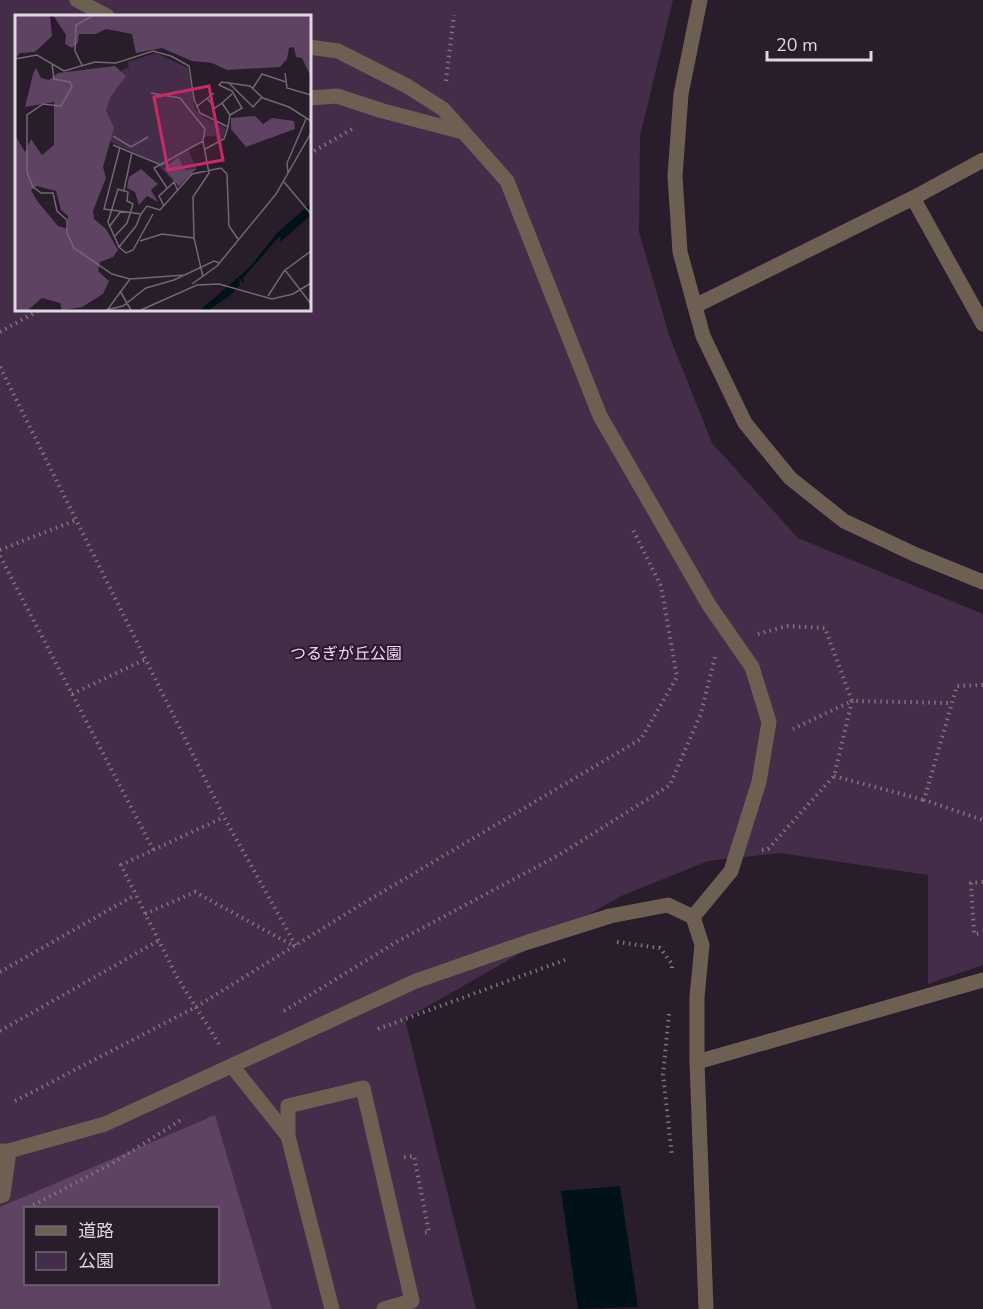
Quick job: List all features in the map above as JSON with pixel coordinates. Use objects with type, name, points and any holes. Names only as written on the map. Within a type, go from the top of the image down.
[{"type":"street","points":[[77,0],[105,15]]},
{"type":"street","points":[[700,0],[681,94],[675,176],[680,252],[703,336],[745,423],[790,478],[844,521],[914,554],[983,582]]},
{"type":"street","points":[[310,47],[338,51],[407,86],[443,109],[507,181],[600,416],[718,618],[752,668],[769,722],[759,782],[731,871],[693,917]]},
{"type":"street","points":[[310,99],[337,96],[463,132]]},
{"type":"street","points":[[695,306],[913,198],[983,160]]},
{"type":"street","points":[[913,198],[983,324]]},
{"type":"street","points":[[0,1196],[3,1195],[4,1151],[105,1124],[416,981],[610,916],[668,905],[693,917],[702,945],[697,997],[706,1309]]},
{"type":"street","points":[[698,1062],[983,980]]},
{"type":"street","points":[[232,1065],[288,1136]]},
{"type":"street","points":[[332,1309],[288,1136],[288,1106],[363,1088],[412,1301],[384,1309]]},
{"type":"path","points":[[443,109],[454,15]]},
{"type":"path","points":[[310,153],[383,111]]},
{"type":"path","points":[[0,332],[38,310]]},
{"type":"path","points":[[0,367],[224,817],[296,946]]},
{"type":"path","points":[[0,550],[76,520]]},
{"type":"path","points":[[15,1101],[196,1006],[357,907],[641,739],[677,677],[662,586],[630,524]]},
{"type":"path","points":[[0,556],[154,851]]},
{"type":"path","points":[[281,1013],[398,941],[559,855],[670,784],[704,704],[714,667],[718,618]]},
{"type":"path","points":[[734,640],[787,626],[825,628],[852,701],[834,776],[768,849],[738,851]]},
{"type":"path","points":[[72,694],[146,659]]},
{"type":"path","points":[[924,800],[957,686],[983,685]]},
{"type":"path","points":[[766,742],[852,701],[952,703]]},
{"type":"path","points":[[834,776],[924,800],[983,820]]},
{"type":"path","points":[[224,817],[121,865],[158,941],[232,1065]]},
{"type":"path","points":[[983,882],[971,883],[974,934],[983,933]]},
{"type":"path","points":[[145,914],[195,892],[296,946]]},
{"type":"path","points":[[0,972],[135,895]]},
{"type":"path","points":[[0,1031],[158,941]]},
{"type":"path","points":[[614,941],[660,948],[672,964],[672,975]]},
{"type":"path","points":[[373,1031],[570,958]]},
{"type":"path","points":[[670,1009],[663,1074],[673,1159]]},
{"type":"path","points":[[32,1207],[113,1163],[186,1117]]},
{"type":"green space","name":"つるぎが丘公園","points":[[0,0],[673,0],[640,136],[639,232],[670,338],[712,443],[798,538],[983,614],[983,965],[928,984],[928,875],[780,853],[708,861],[621,896],[405,1019],[476,1309],[0,1309]]},
{"type":"shaded area","points":[[215,1115],[272,1309],[0,1309],[0,1207]]},
{"type":"shaded area","points":[[620,1186],[638,1307],[578,1309],[561,1191]]}]
